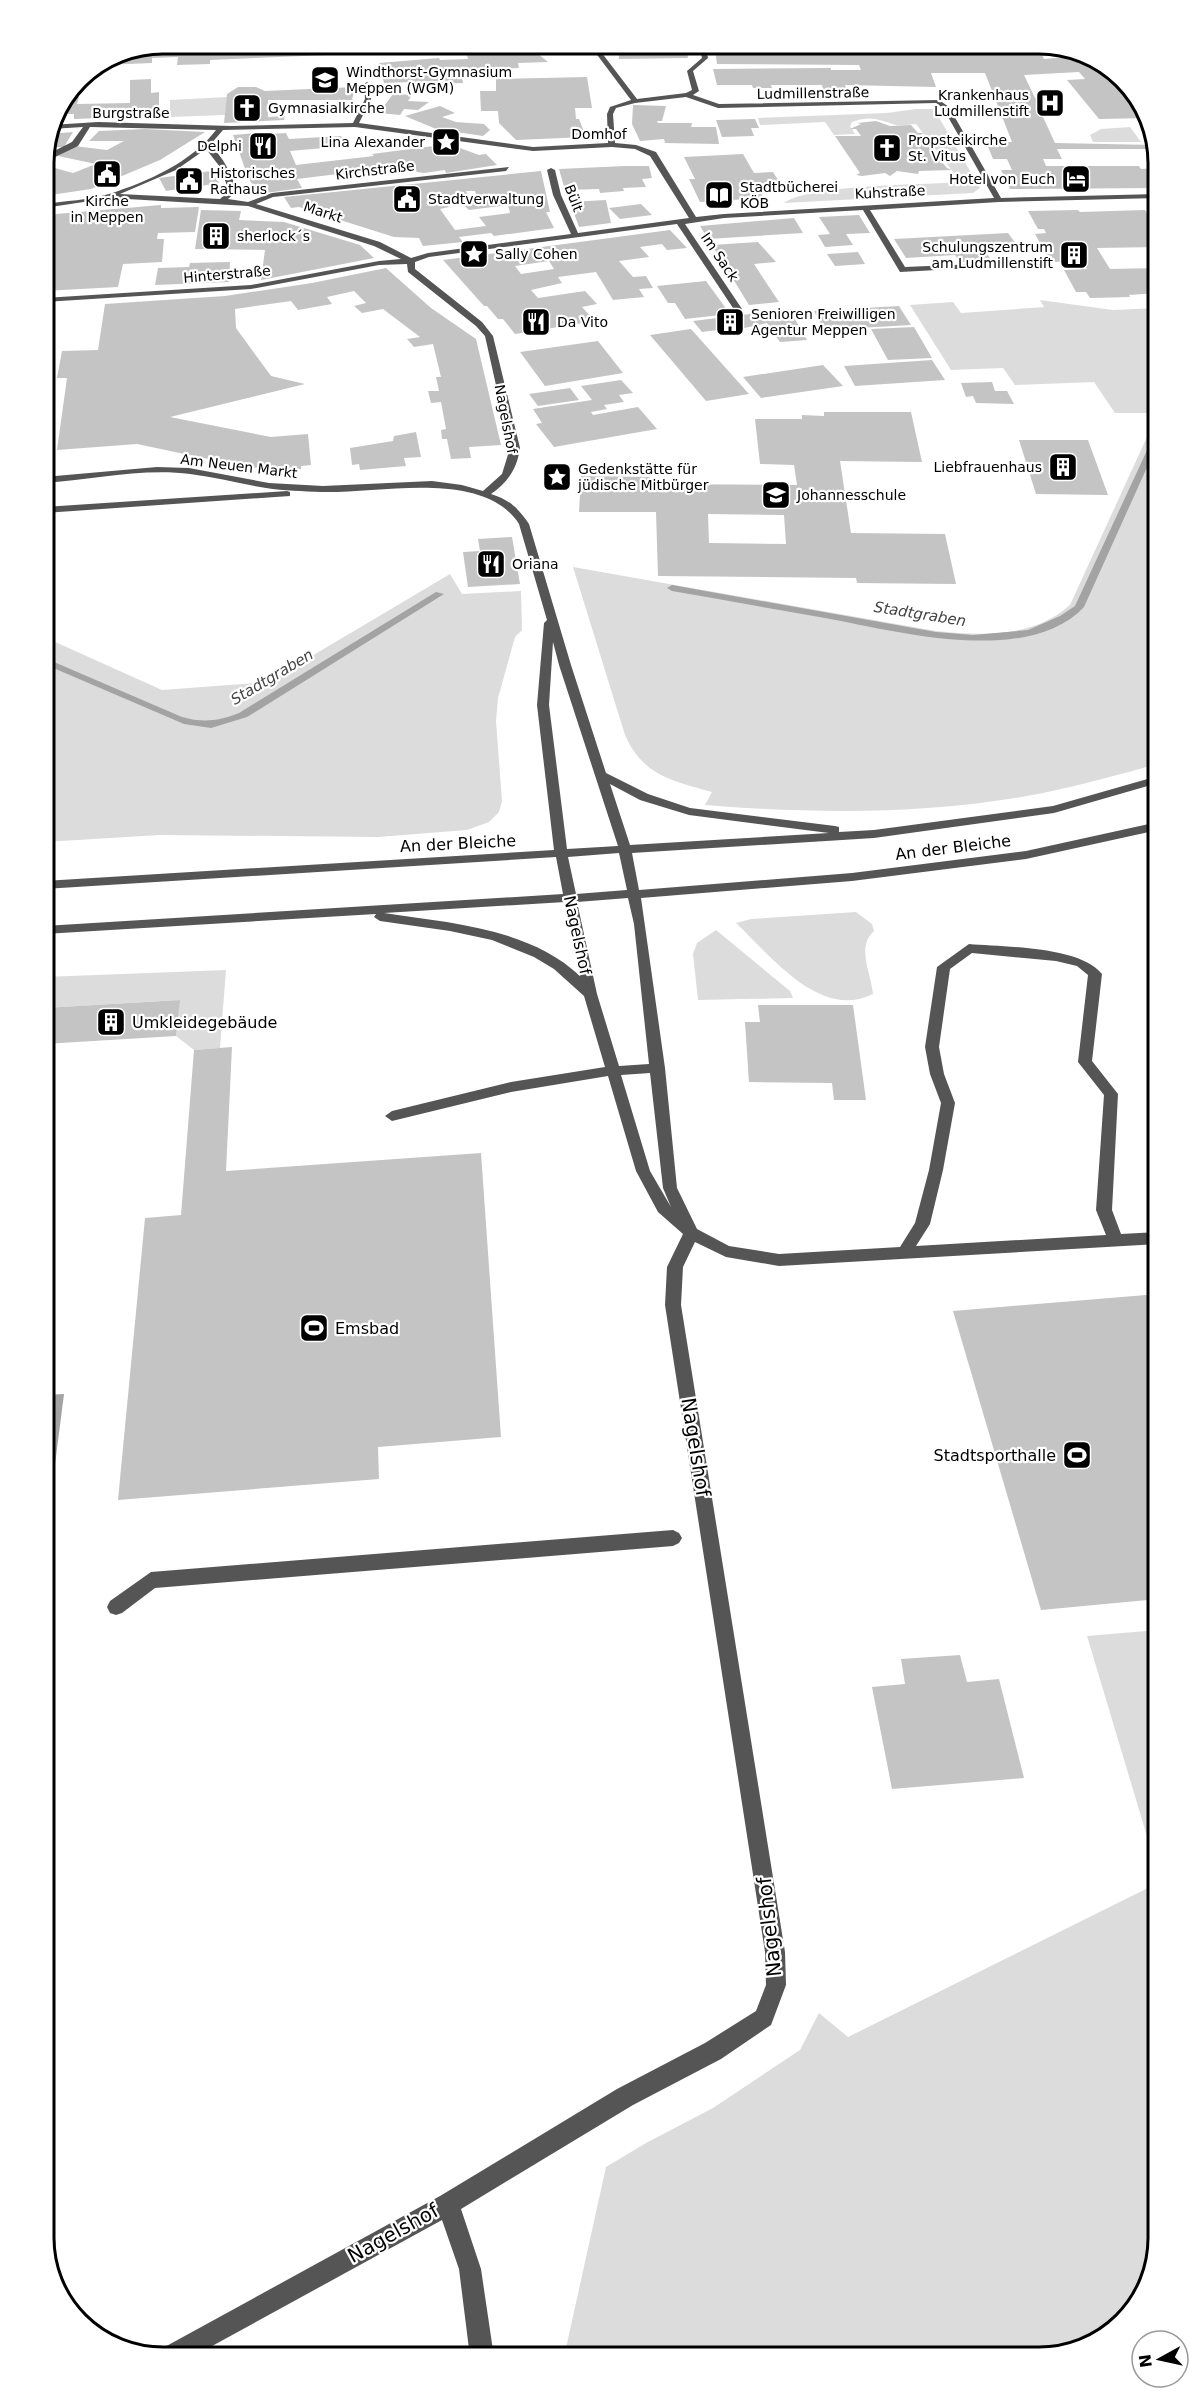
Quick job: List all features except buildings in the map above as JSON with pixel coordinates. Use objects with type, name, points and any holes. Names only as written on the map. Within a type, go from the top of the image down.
[{"type":"street","points":[[600,54],[635,101]]},
{"type":"street","points":[[687,95],[696,91],[690,71],[693,66],[702,62],[705,58],[704,54]]},
{"type":"street","points":[[355,125],[368,99],[367,84]]},
{"type":"street","name":"Ludmillenstraße","points":[[612,145],[610,114],[613,107],[635,101],[687,95],[718,106],[937,101],[946,106],[999,200]]},
{"type":"street","points":[[54,154],[75,144],[88,125]]},
{"type":"street","name":"Burgstraße","points":[[61,126],[355,125]]},
{"type":"street","name":"Domhof","points":[[355,125],[533,149],[612,145],[636,147],[653,154],[693,219]]},
{"type":"street","name":"Markt","points":[[110,196],[208,147],[222,127]]},
{"type":"street","points":[[208,147],[221,159],[231,183],[232,191],[222,201]]},
{"type":"street","name":"Kirchstraße","points":[[249,204],[272,195],[506,169]]},
{"type":"street","name":"Bült","points":[[551,170],[557,195],[574,235]]},
{"type":"street","name":"Markt","points":[[54,204],[110,196],[249,204],[368,241],[411,261]]},
{"type":"street","name":"Kuhstraße","points":[[411,261],[438,254],[693,219],[999,200],[1148,196]]},
{"type":"street","points":[[866,207],[903,270],[974,266]]},
{"type":"street","name":"Im Sack","points":[[679,221],[738,309]]},
{"type":"street","name":"Hinterstraße","points":[[54,299],[209,291],[278,283],[379,263],[411,261]]},
{"type":"street","name":"Nagelshof","points":[[411,261],[411,270],[479,324],[489,336],[515,448],[513,465],[501,483],[485,494]]},
{"type":"street","name":"Am Neuen Markt","points":[[54,479],[157,470],[189,471],[270,486],[323,489],[432,484],[485,494]]},
{"type":"street","name":"Am Neuen Markt","points":[[54,509],[277,496],[323,489]]},
{"type":"street","name":"Nagelshof","points":[[485,494],[504,501],[515,510],[524,524],[549,614],[625,850],[636,894],[658,1068],[670,1188],[691,1233]]},
{"type":"street","name":"Nagelshof","points":[[549,614],[543,705],[561,853],[590,994],[643,1171],[663,1208],[691,1233],[726,1251],[779,1260],[1148,1239]]},
{"type":"street","name":"An der Bleiche","points":[[601,775],[644,798],[689,811],[742,820],[874,834]]},
{"type":"street","name":"An der Bleiche","points":[[54,884],[874,834],[1054,809],[1148,782]]},
{"type":"street","name":"An der Bleiche","points":[[54,929],[354,913],[852,877],[1026,855],[1148,828]]},
{"type":"street","name":"An der Bleiche","points":[[354,913],[470,930],[523,946],[560,966],[590,994]]},
{"type":"street","points":[[905,1252],[922,1224],[936,1170],[948,1103],[937,1074],[932,1047],[944,968],[969,948],[1056,957],[1081,963],[1095,975],[1085,1062],[1111,1094],[1104,1210],[1116,1241]]},
{"type":"street","points":[[392,1116],[511,1087],[614,1071],[658,1068]]},
{"type":"street","name":"Nagelshof","points":[[187,2347],[448,2204],[626,2097],[713,2051],[764,2018],[776,1985],[775,1952],[673,1305],[675,1267],[691,1233]]},
{"type":"street","points":[[116,1607],[151,1580],[673,1538]]},
{"type":"street","points":[[448,2204],[470,2269],[481,2347]]},
{"type":"shaded area","points":[[227,97],[225,115],[170,117],[170,100]]},
{"type":"shaded area","points":[[934,109],[980,188],[973,193],[784,203],[817,192],[842,189],[961,182],[916,124],[898,125],[865,119],[852,122],[850,126],[855,134],[834,135],[825,122],[760,125],[758,118],[887,113]]},
{"type":"shaded area","points":[[1130,127],[1141,142],[1093,142],[1090,135],[1101,129]]},
{"type":"shaded area","points":[[1040,300],[1113,310],[1148,308],[1148,413],[1115,413],[1094,382],[1015,385],[1003,368],[951,370],[910,305],[953,302],[961,313],[1044,307]]},
{"type":"shaded area","points":[[1148,435],[1148,767],[1043,793],[917,809],[832,811],[705,805],[712,792],[661,775],[641,760],[632,749],[625,735],[573,567],[936,631],[971,634],[1023,629],[1056,616],[1070,605]]},
{"type":"shaded area","points":[[450,574],[462,594],[521,591],[522,630],[515,637],[498,698],[496,721],[502,801],[499,812],[489,822],[467,830],[378,837],[160,835],[54,841],[54,641],[162,690],[268,682]]},
{"type":"shaded area","points":[[856,912],[872,924],[874,931],[869,937],[865,952],[873,994],[853,1000],[834,999],[815,992],[797,981],[736,923],[751,919]]},
{"type":"shaded area","points":[[716,930],[790,991],[793,998],[698,1000],[693,954],[697,943]]},
{"type":"shaded area","points":[[226,970],[220,1048],[194,1050],[176,1036],[179,1000],[54,1007],[54,977]]},
{"type":"shaded area","points":[[54,1394],[64,1394],[54,1472]]},
{"type":"shaded area","points":[[1148,1631],[1148,1840],[1087,1636]]},
{"type":"shaded area","points":[[1148,1888],[1148,2238],[1142,2273],[1137,2286],[1121,2310],[1111,2320],[1080,2339],[1060,2345],[1039,2347],[566,2347],[606,2167],[713,2108],[800,2050],[819,2013],[848,2037]]},
{"type":"waterway","name":"Stadtgraben","points":[[672,588],[936,635],[992,638],[1029,633],[1047,627],[1079,607],[1148,457]]},
{"type":"waterway","name":"Stadtgraben","points":[[54,665],[178,719],[218,724],[243,715],[439,594]]},
{"type":"place","name":"Windthorst-Gymnasium Meppen (WGM)","points":[[325,80]]},
{"type":"place","name":"Krankenhaus Ludmillenstift","points":[[1050,103]]},
{"type":"place","name":"Gymnasialkirche","points":[[247,108]]},
{"type":"place","name":"Lina Alexander","points":[[446,142]]},
{"type":"place","name":"Delphi","points":[[263,146]]},
{"type":"place","name":"Propsteikirche St. Vitus","points":[[887,148]]},
{"type":"place","name":"Kirche in Meppen","points":[[107,174]]},
{"type":"place","name":"Hotel von Euch","points":[[1076,179]]},
{"type":"place","name":"Historisches Rathaus","points":[[189,181]]},
{"type":"place","name":"Stadtbücherei KÖB","points":[[719,195]]},
{"type":"place","name":"Stadtverwaltung","points":[[407,199]]},
{"type":"place","name":"sherlock´s","points":[[216,236]]},
{"type":"place","name":"Sally Cohen","points":[[474,254]]},
{"type":"place","name":"Schulungszentrum am Ludmillenstift","points":[[1074,255]]},
{"type":"place","name":"Da Vito","points":[[536,322]]},
{"type":"place","name":"Senioren Freiwilligen Agentur Meppen","points":[[730,322]]},
{"type":"place","name":"Liebfrauenhaus","points":[[1063,467]]},
{"type":"place","name":"Gedenkstätte für jüdische Mitbürger","points":[[557,477]]},
{"type":"place","name":"Johannesschule","points":[[776,495]]},
{"type":"place","name":"Oriana","points":[[491,564]]},
{"type":"place","name":"Umkleidegebäude","points":[[111,1022]]},
{"type":"place","name":"Emsbad","points":[[314,1328]]},
{"type":"place","name":"Stadtsporthalle","points":[[1077,1455]]}]
